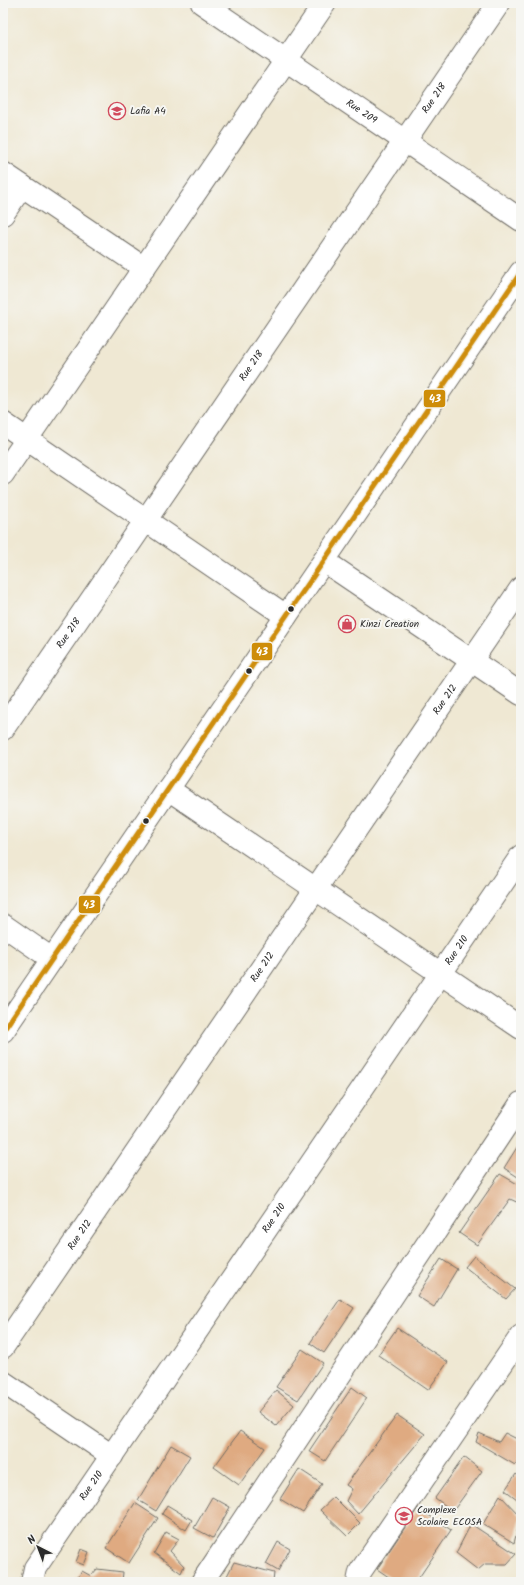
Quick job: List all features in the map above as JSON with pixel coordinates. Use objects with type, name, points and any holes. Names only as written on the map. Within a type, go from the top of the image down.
[{"type":"street","name":"Rue 209","points":[[202,3],[521,220]]},
{"type":"street","points":[[3,474],[325,3]]},
{"type":"street","name":"Rue 218","points":[[3,729],[499,3]]},
{"type":"street","points":[[3,173],[144,268]]},
{"type":"street","points":[[3,214],[22,186]]},
{"type":"street","points":[[3,1031],[521,272]]},
{"type":"street","points":[[3,424],[286,616]]},
{"type":"street","points":[[324,560],[521,694]]},
{"type":"street","name":"Rue 212","points":[[3,1347],[521,588]]},
{"type":"street","points":[[168,789],[521,1028]]},
{"type":"street","name":"Rue 210","points":[[32,1582],[35,1568],[521,856]]},
{"type":"street","points":[[3,925],[52,959]]},
{"type":"street","points":[[202,1582],[521,1103]]},
{"type":"street","points":[[358,1582],[360,1572],[521,1336]]},
{"type":"street","points":[[3,1382],[112,1456]]},
{"type":"building","points":[[521,1141],[521,1179],[504,1168]]},
{"type":"building","points":[[500,1174],[521,1186],[521,1204],[510,1199],[477,1245],[459,1233]]},
{"type":"building","points":[[474,1256],[515,1289],[506,1299],[465,1267]]},
{"type":"building","points":[[441,1259],[457,1269],[434,1307],[417,1296]]},
{"type":"building","points":[[340,1299],[354,1308],[324,1353],[310,1343]]},
{"type":"building","points":[[397,1328],[448,1362],[428,1390],[378,1355]]},
{"type":"building","points":[[302,1349],[323,1363],[298,1400],[276,1387]]},
{"type":"building","points":[[352,1387],[367,1398],[325,1461],[309,1451]]},
{"type":"building","points":[[276,1390],[294,1405],[276,1426],[258,1412]]},
{"type":"building","points":[[397,1415],[425,1434],[358,1514],[346,1501],[352,1489],[346,1485]]},
{"type":"building","points":[[240,1431],[265,1448],[239,1485],[214,1467]]},
{"type":"building","points":[[479,1433],[499,1442],[505,1433],[521,1441],[521,1456],[515,1465],[476,1442]]},
{"type":"building","points":[[171,1445],[190,1456],[156,1511],[138,1500]]},
{"type":"building","points":[[464,1457],[482,1471],[453,1511],[435,1498]]},
{"type":"building","points":[[299,1469],[322,1484],[303,1513],[280,1499]]},
{"type":"building","points":[[516,1474],[521,1478],[521,1502],[505,1490]]},
{"type":"building","points":[[500,1495],[521,1517],[514,1543],[483,1524]]},
{"type":"building","points":[[212,1497],[230,1507],[213,1538],[194,1528]]},
{"type":"building","points":[[334,1497],[360,1523],[347,1536],[320,1510]]},
{"type":"building","points":[[135,1503],[158,1518],[129,1563],[106,1548]]},
{"type":"building","points":[[167,1505],[192,1520],[186,1530],[162,1514]]},
{"type":"building","points":[[418,1508],[451,1530],[416,1582],[396,1582],[377,1569]]},
{"type":"building","points":[[471,1524],[516,1554],[507,1564],[485,1564],[478,1570],[456,1553]]},
{"type":"building","points":[[166,1532],[179,1539],[170,1551],[184,1566],[181,1573],[154,1553]]},
{"type":"building","points":[[278,1542],[290,1549],[278,1571],[266,1564]]},
{"type":"building","points":[[81,1549],[89,1552],[84,1565],[76,1562]]},
{"type":"building","points":[[234,1562],[274,1573],[273,1582],[224,1582]]},
{"type":"building","points":[[97,1569],[123,1572],[122,1582],[75,1582],[82,1571],[91,1576]]},
{"type":"transit line","name":"43","points":[[3,1031],[521,272]]},
{"type":"place","name":"Lafia A4","points":[[117,111]]},
{"type":"place","name":"Kinzi Creation","points":[[347,624]]},
{"type":"place","name":"Complexe Scolaire ECOSA","points":[[404,1516]]}]
